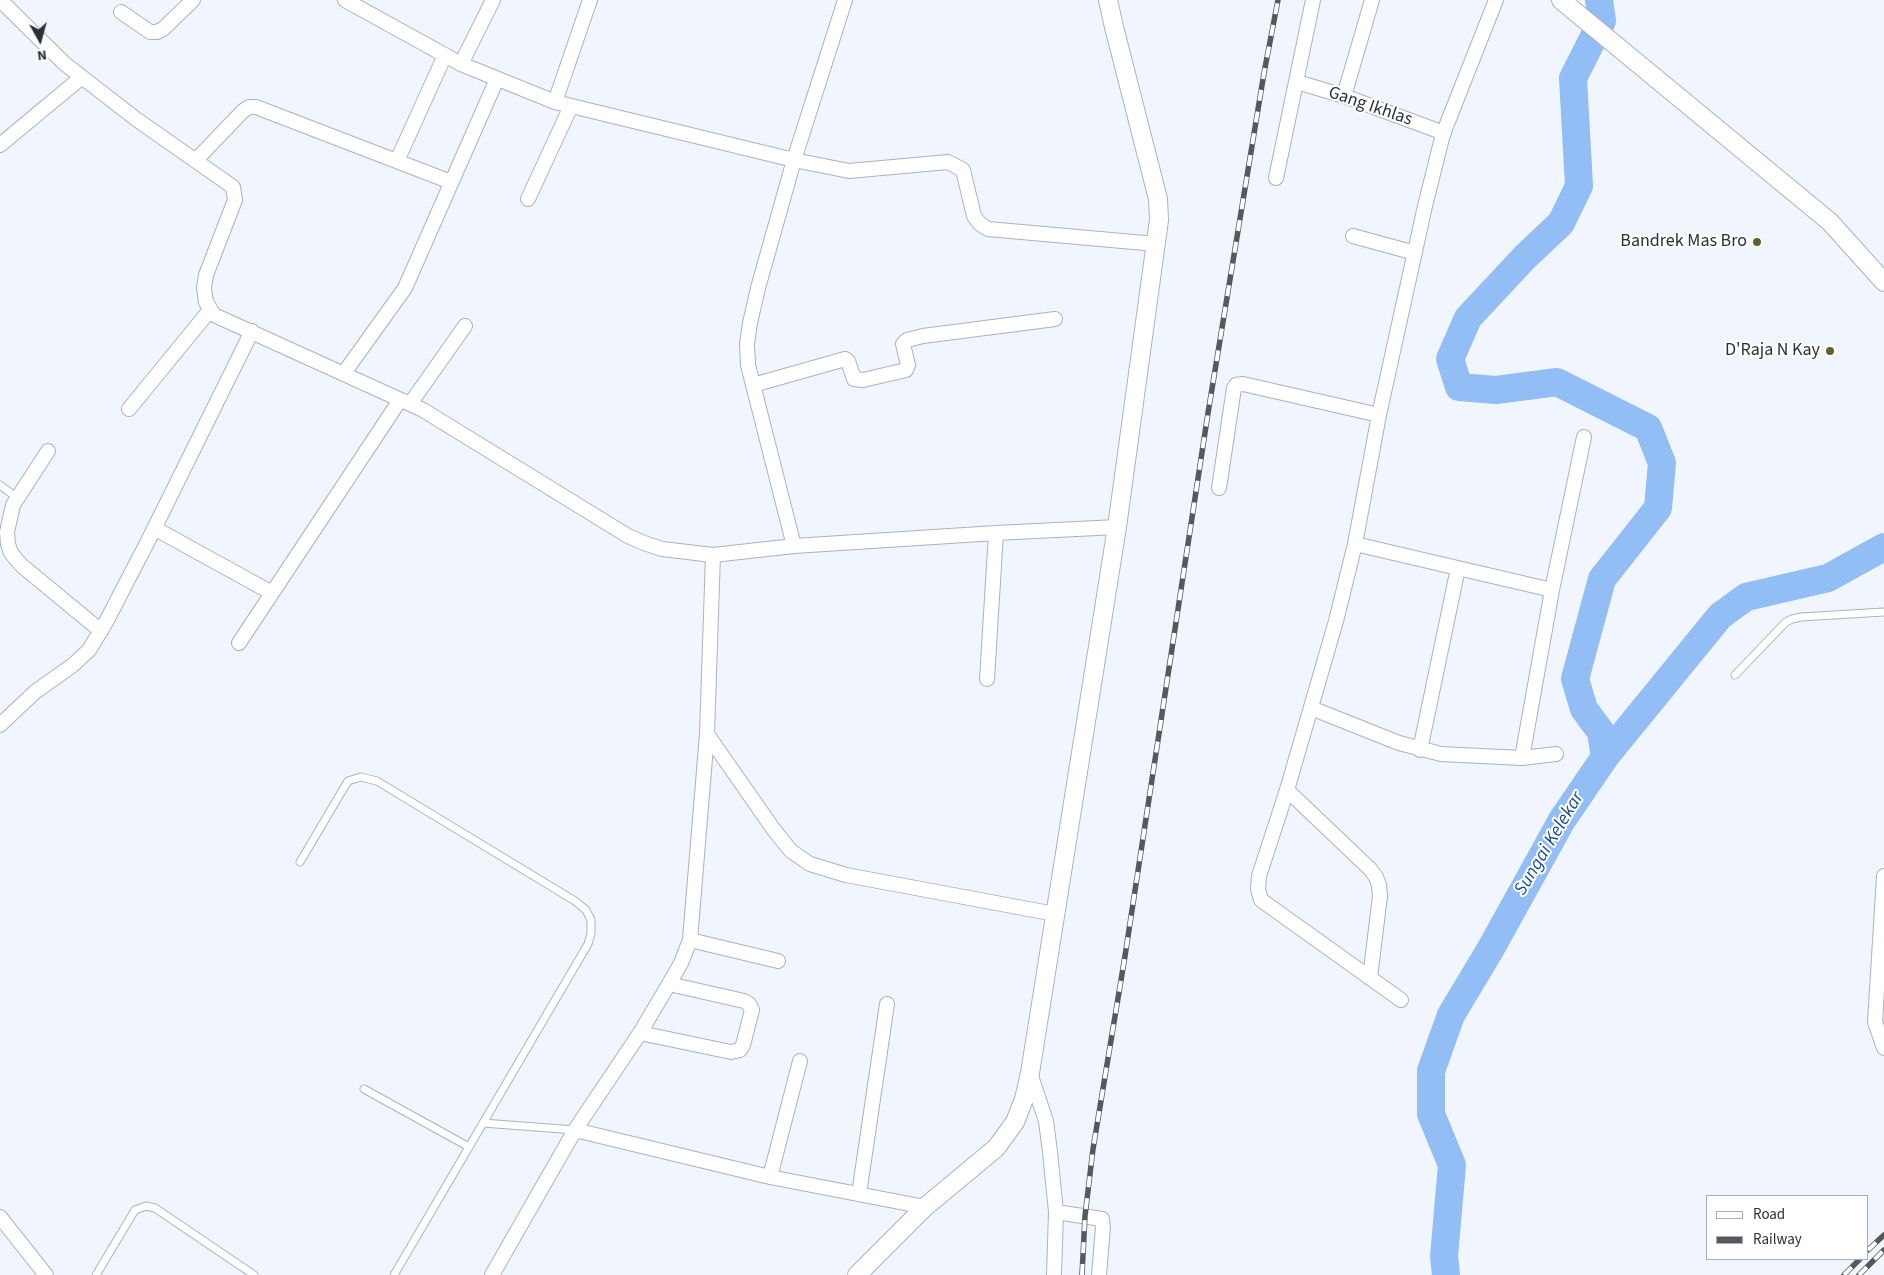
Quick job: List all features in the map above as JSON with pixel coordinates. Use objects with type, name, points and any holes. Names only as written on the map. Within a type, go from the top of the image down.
[{"type":"street","points":[[0,0],[59,58],[82,77],[136,119],[230,184],[235,192],[234,200],[206,275],[204,288],[206,302],[214,315],[424,410],[636,540],[662,549],[713,555],[794,546],[1117,527]]},
{"type":"street","points":[[121,12],[150,32],[157,32],[163,29],[193,0]]},
{"type":"street","points":[[345,0],[461,64],[555,102],[794,160],[849,171],[948,162],[963,170],[974,216],[980,224],[988,229],[1156,244]]},
{"type":"street","points":[[461,64],[494,0]]},
{"type":"street","points":[[555,102],[590,0]]},
{"type":"street","points":[[794,546],[748,365],[747,344],[750,323],[794,160],[845,0]]},
{"type":"street","points":[[856,1275],[925,1207],[996,1148],[1015,1122],[1024,1099],[1030,1073],[1117,527],[1156,244],[1158,199],[1108,0]]},
{"type":"street","points":[[1276,178],[1313,0]]},
{"type":"street","points":[[1344,96],[1372,0]]},
{"type":"street","points":[[1401,1000],[1261,900],[1258,894],[1260,876],[1336,621],[1355,544],[1379,416],[1414,254],[1444,133],[1496,0]]},
{"type":"street","points":[[1560,0],[1830,222],[1884,282]]},
{"type":"street","points":[[397,161],[445,55]]},
{"type":"street","points":[[0,145],[82,77]]},
{"type":"street","points":[[344,373],[405,288],[497,79]]},
{"type":"street","name":"Gang Ikhlas","points":[[1297,82],[1344,96],[1444,133]]},
{"type":"street","points":[[528,199],[572,106]]},
{"type":"street","points":[[196,160],[244,111],[249,107],[256,107],[451,182]]},
{"type":"street","points":[[1353,236],[1414,254]]},
{"type":"street","points":[[130,409],[210,310]]},
{"type":"street","points":[[753,386],[845,359],[848,361],[854,379],[863,380],[906,370],[908,365],[903,344],[907,340],[923,336],[1055,319]]},
{"type":"street","points":[[239,643],[272,592],[405,402],[465,326]]},
{"type":"street","points":[[2,719],[83,657],[101,631],[252,331]]},
{"type":"street","points":[[1219,488],[1236,385],[1242,384],[1379,416]]},
{"type":"street","points":[[1522,758],[1552,590],[1584,437]]},
{"type":"street","points":[[48,451],[16,497],[6,532],[8,544],[11,554],[21,565],[101,631]]},
{"type":"street","points":[[154,528],[272,592]]},
{"type":"street","points":[[987,679],[996,533]]},
{"type":"street","points":[[1355,544],[1552,590]]},
{"type":"street","points":[[492,1275],[575,1130],[640,1033],[681,964],[690,940],[706,734],[713,555]]},
{"type":"street","points":[[1420,750],[1458,568]]},
{"type":"street","points":[[1311,708],[1420,750],[1441,754],[1522,758],[1556,754]]},
{"type":"street","points":[[706,734],[774,830],[791,851],[810,864],[846,875],[1056,914]]},
{"type":"street","points":[[1287,790],[1370,869],[1376,877],[1380,896],[1370,978]]},
{"type":"street","points":[[1884,876],[1875,1022],[1884,1048]]},
{"type":"street","points":[[690,940],[778,961]]},
{"type":"street","points":[[640,1033],[732,1052],[740,1050],[743,1046],[752,1010],[749,1004],[744,1001],[669,984]]},
{"type":"street","points":[[859,1194],[886,1004]]},
{"type":"street","points":[[770,1178],[800,1061]]},
{"type":"street","points":[[1030,1073],[1046,1121],[1056,1212],[1054,1275]]},
{"type":"street","points":[[575,1130],[770,1178],[925,1207]]},
{"type":"street","points":[[1056,1212],[1102,1219],[1099,1275]]},
{"type":"street","points":[[0,1217],[46,1275]]},
{"type":"lane","points":[[0,485],[16,497]]},
{"type":"lane","points":[[1735,675],[1786,622],[1792,619],[1884,612]]},
{"type":"lane","points":[[300,862],[348,781],[361,777],[377,781],[575,901],[586,910],[591,920],[588,944],[394,1275]]},
{"type":"lane","points":[[364,1089],[469,1147]]},
{"type":"lane","points":[[483,1123],[575,1130]]},
{"type":"lane","points":[[96,1275],[135,1210],[146,1206],[155,1208],[254,1275]]},
{"type":"waterway","points":[[1599,0],[1602,21],[1573,78],[1579,186],[1561,223],[1525,257],[1468,318],[1450,359],[1459,387],[1496,390],[1557,382],[1648,428],[1662,463],[1658,508],[1602,579],[1575,679],[1584,709],[1601,732],[1605,757]]},
{"type":"waterway","name":"Sungai Kelekar","points":[[1446,1275],[1444,1256],[1452,1165],[1431,1114],[1431,1071],[1451,1015],[1490,950],[1562,820],[1605,757],[1720,616],[1746,597],[1828,578],[1884,547]]},
{"type":"railway","points":[[1082,1275],[1085,1216],[1093,1149],[1125,956],[1208,413],[1264,73],[1278,0]]},
{"type":"railway","points":[[1869,1249],[1884,1235]]},
{"type":"railway","points":[[1859,1275],[1884,1250]]},
{"type":"railway","points":[[1844,1275],[1859,1260]]},
{"type":"place","name":"Bandrek Mas Bro","points":[[1757,242]]},
{"type":"place","name":"D'Raja N Kay","points":[[1830,351]]}]
